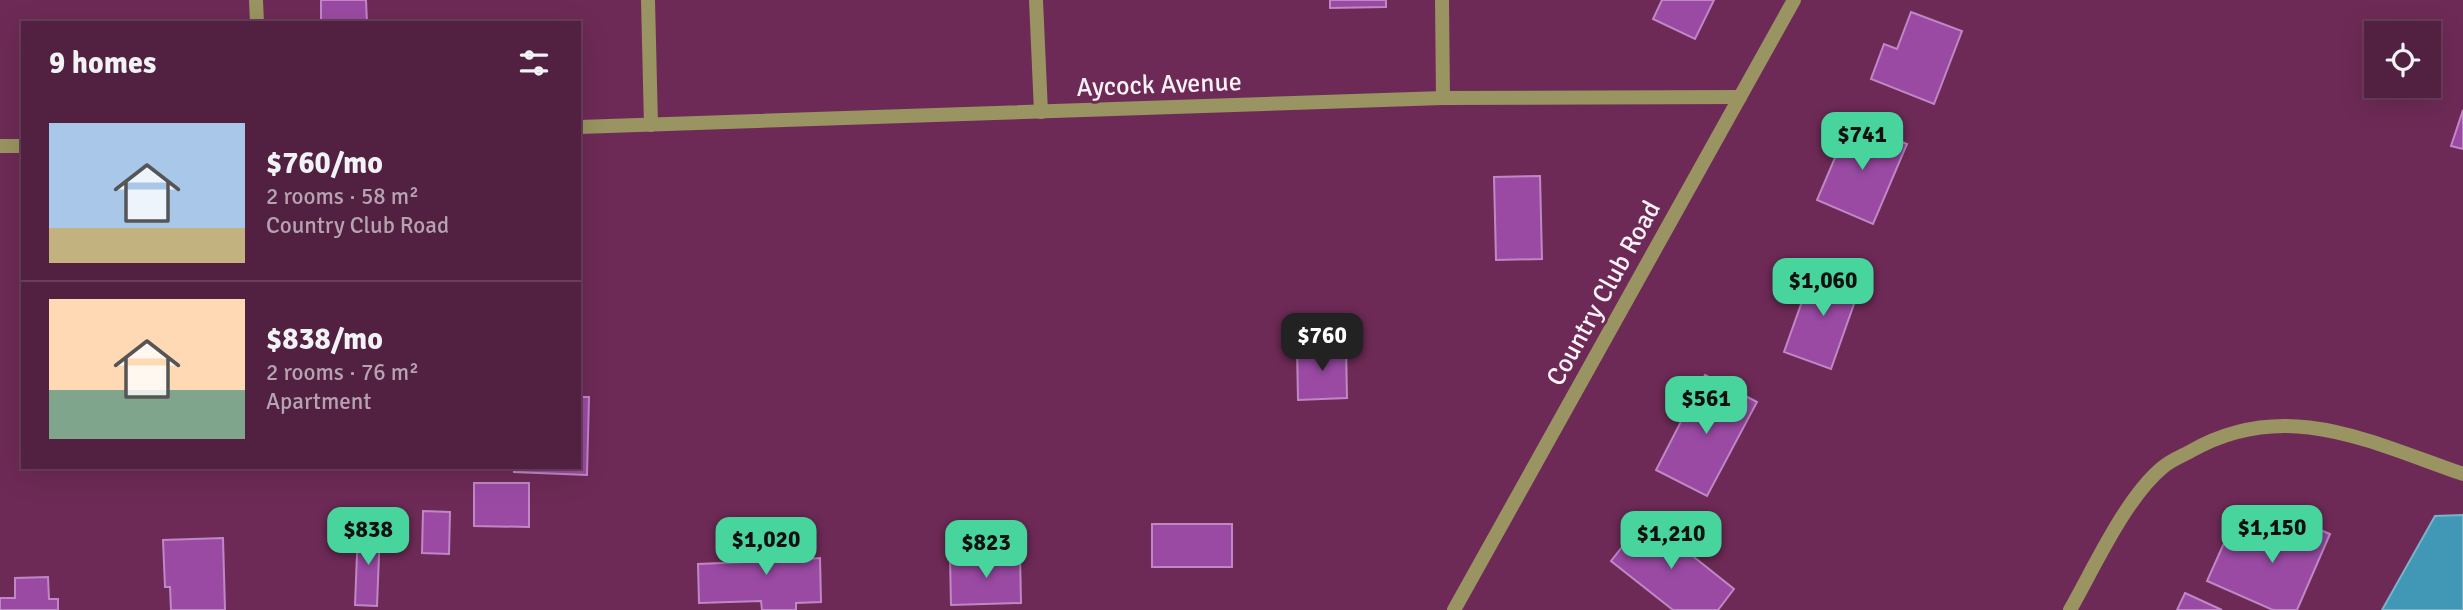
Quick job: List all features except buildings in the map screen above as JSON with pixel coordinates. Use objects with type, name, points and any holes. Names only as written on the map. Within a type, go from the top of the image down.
[{"type":"street","points":[[257,0],[257,21]]},
{"type":"street","points":[[648,0],[651,125]]},
{"type":"street","points":[[1035,0],[1041,113]]},
{"type":"street","points":[[1442,0],[1443,98]]},
{"type":"street","name":"Country Club Road","points":[[1454,610],[1794,0]]},
{"type":"street","name":"Aycock Avenue","points":[[581,127],[1443,98],[1740,97]]},
{"type":"street","points":[[0,146],[21,146]]},
{"type":"street","points":[[2070,610],[2122,517],[2163,467],[2216,437],[2284,423],[2342,432],[2463,474]]},
{"type":"water","points":[[2463,515],[2463,610],[2382,610],[2435,516]]}]
